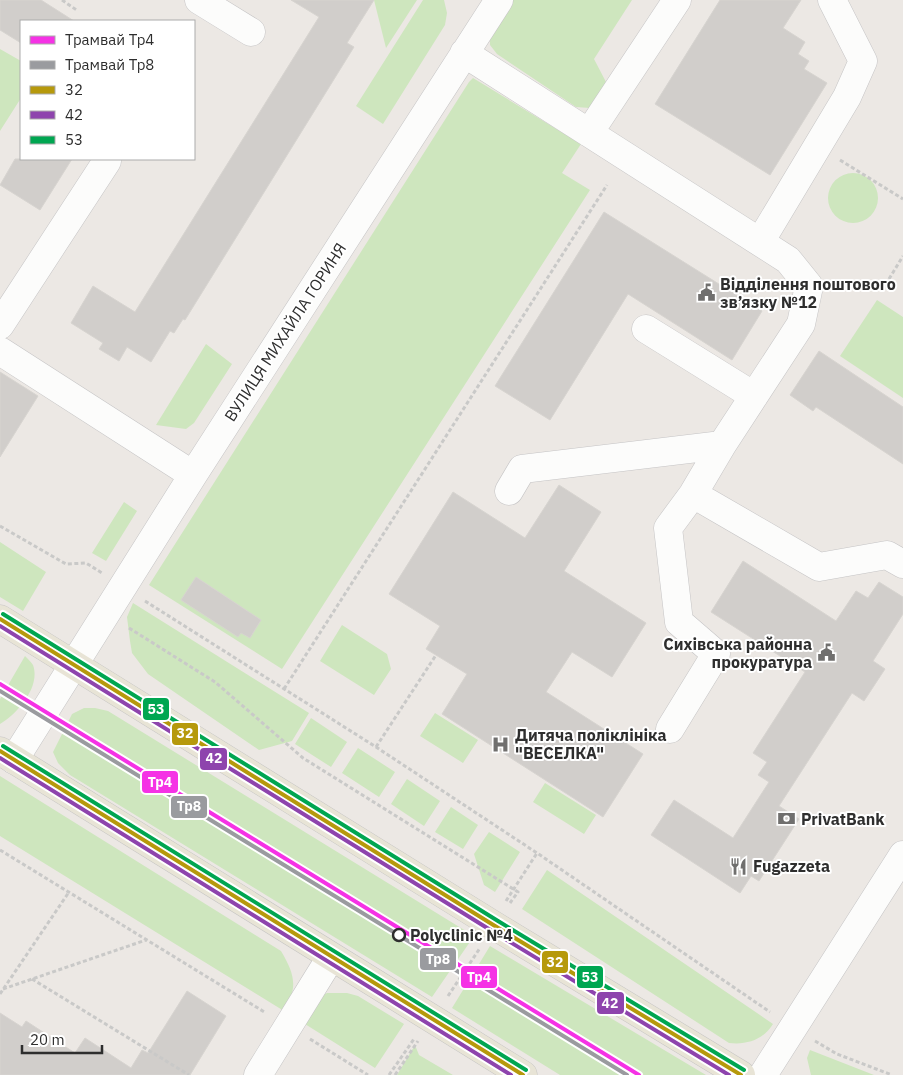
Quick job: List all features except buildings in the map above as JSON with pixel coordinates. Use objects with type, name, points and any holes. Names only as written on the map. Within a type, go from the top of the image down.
[{"type":"main road","points":[[0,619],[74,665],[499,916],[741,1075]]},
{"type":"main road","points":[[7,756],[331,957],[423,1029],[523,1075]]},
{"type":"street","points":[[199,0],[251,32]]},
{"type":"street","name":"ВУЛИЦЯ МИХАЙЛА ГОРИНЯ","points":[[7,756],[74,665],[193,475],[499,0]]},
{"type":"street","points":[[590,133],[677,0]]},
{"type":"street","points":[[760,242],[847,97],[863,61],[832,0]]},
{"type":"street","points":[[464,53],[788,260],[809,286],[801,324],[722,445],[693,494],[668,528],[679,622],[716,654],[670,729]]},
{"type":"street","points":[[0,325],[107,161]]},
{"type":"street","points":[[646,329],[754,396]]},
{"type":"street","points":[[0,351],[193,475]]},
{"type":"street","points":[[509,492],[522,469],[722,445]]},
{"type":"street","points":[[693,494],[819,567],[887,555],[903,564]]},
{"type":"street","points":[[763,1075],[903,855]]},
{"type":"street","points":[[269,1071],[331,957]]},
{"type":"path","points":[[62,0],[78,11]]},
{"type":"path","points":[[817,146],[903,199]]},
{"type":"path","points":[[284,689],[607,185]]},
{"type":"path","points":[[889,279],[903,256]]},
{"type":"path","points":[[0,526],[66,564],[86,563],[104,574]]},
{"type":"path","points":[[143,600],[376,747],[537,853],[775,1015]]},
{"type":"path","points":[[106,614],[215,682],[303,758],[518,892],[499,916],[390,1075]]},
{"type":"path","points":[[376,747],[436,655]]},
{"type":"path","points":[[0,850],[272,1016]]},
{"type":"path","points":[[499,916],[513,889],[537,853]]},
{"type":"path","points":[[0,994],[68,892]]},
{"type":"path","points":[[3,990],[147,940]]},
{"type":"path","points":[[32,980],[189,1075]]},
{"type":"path","points":[[395,1075],[423,1029]]},
{"type":"path","points":[[309,1039],[368,1075]]},
{"type":"path","points":[[812,1039],[837,1054],[892,1075]]},
{"type":"green space","points":[[374,0],[417,0],[386,48]]},
{"type":"green space","points":[[423,0],[444,0],[447,13],[445,25],[383,124],[356,106]]},
{"type":"green space","points":[[513,0],[632,0],[594,59],[606,82],[590,108],[576,107],[497,54],[490,45],[490,35]]},
{"type":"green space","points":[[0,49],[20,60],[20,100],[0,131]]},
{"type":"green space","points":[[473,78],[581,144],[562,173],[590,190],[282,669],[149,585]]},
{"type":"green space","points":[[853,173],[863,175],[871,180],[876,188],[878,198],[876,208],[871,216],[863,221],[853,223],[843,221],[835,216],[830,208],[828,198],[830,188],[835,180],[843,175]]},
{"type":"green space","points":[[877,300],[903,317],[903,398],[840,356]]},
{"type":"green space","points":[[206,344],[232,364],[194,423],[186,429],[156,425]]},
{"type":"green space","points":[[124,502],[137,511],[106,561],[92,553]]},
{"type":"green space","points":[[0,542],[46,572],[23,611],[0,597]]},
{"type":"green space","points":[[133,603],[309,713],[292,741],[259,750],[148,674],[132,653],[127,617]]},
{"type":"green space","points":[[342,625],[387,654],[391,669],[374,695],[320,661]]},
{"type":"green space","points":[[25,656],[33,665],[35,673],[31,691],[20,707],[0,724],[0,699]]},
{"type":"green space","points":[[84,708],[108,711],[474,936],[432,997],[70,775],[58,763],[53,752],[72,714]]},
{"type":"green space","points":[[435,713],[478,740],[463,763],[420,736]]},
{"type":"green space","points":[[311,718],[347,742],[331,767],[295,744]]},
{"type":"green space","points":[[358,748],[395,772],[379,797],[342,773]]},
{"type":"green space","points":[[0,776],[281,951],[292,973],[293,980],[292,995],[284,1011],[0,836]]},
{"type":"green space","points":[[407,779],[440,801],[424,826],[391,804]]},
{"type":"green space","points":[[545,783],[596,815],[584,834],[533,802]]},
{"type":"green space","points":[[451,807],[478,825],[463,849],[435,832]]},
{"type":"green space","points":[[489,832],[520,852],[495,892],[484,885],[474,854]]},
{"type":"green space","points":[[547,870],[773,1024],[759,1038],[742,1043],[729,1043],[522,909]]},
{"type":"green space","points":[[490,946],[706,1075],[560,1075],[452,1008]]},
{"type":"green space","points":[[327,993],[347,993],[358,996],[404,1024],[375,1068],[297,1019],[316,999]]},
{"type":"green space","points":[[415,1045],[419,1055],[453,1075],[397,1075]]},
{"type":"green space","points":[[810,1050],[874,1075],[811,1075],[807,1058]]},
{"type":"tram line","name":"Тр4","points":[[0,684],[639,1075]]},
{"type":"tram line","name":"Тр8","points":[[0,691],[627,1075]]},
{"type":"transit line","name":"53","points":[[3,614],[498,921],[744,1070]]},
{"type":"transit line","name":"32","points":[[0,619],[495,926],[741,1075]]},
{"type":"transit line","name":"42","points":[[0,626],[492,931],[729,1075]]},
{"type":"transit line","name":"53","points":[[3,746],[526,1070]]},
{"type":"transit line","name":"32","points":[[0,751],[523,1075]]},
{"type":"transit line","name":"42","points":[[0,758],[511,1075]]},
{"type":"place","name":"Відділення поштового зв’язку №12","points":[[706,293]]},
{"type":"place","name":"Сихівська районна прокуратура","points":[[826,653]]},
{"type":"place","name":"Дитяча поліклініка \"ВЕСЕЛКА\"","points":[[501,744]]},
{"type":"place","name":"PrivatBank","points":[[787,819]]},
{"type":"place","name":"Fugazzeta","points":[[739,866]]},
{"type":"place","name":"Polyclinic №4","points":[[399,935]]}]
